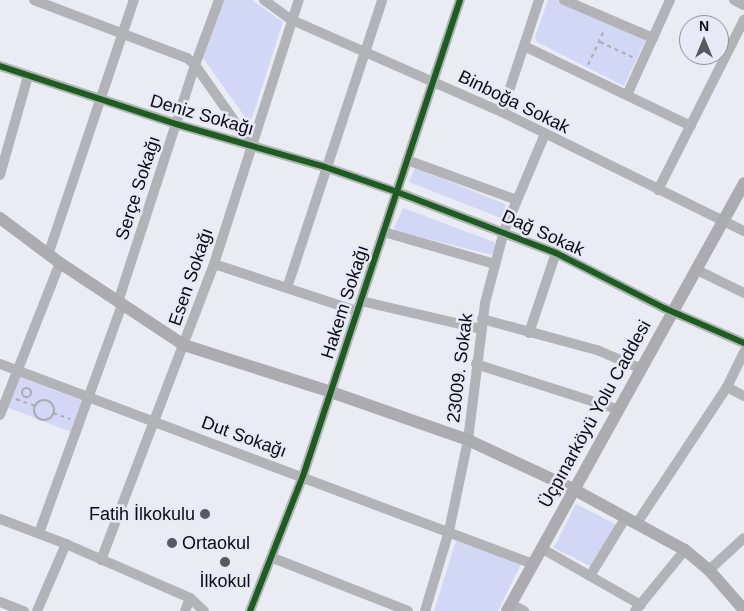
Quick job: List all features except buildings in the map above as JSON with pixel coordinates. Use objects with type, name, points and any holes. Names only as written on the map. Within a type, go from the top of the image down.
[{"type":"main road","name":"Üçpınarköyü Yolu Caddesi","points":[[509,607],[744,183]]},
{"type":"main road","points":[[0,218],[60,263],[184,346],[331,392],[468,440],[573,489],[685,550],[708,570],[744,610]]},
{"type":"street","points":[[34,0],[53,3],[122,34],[187,58],[195,64],[252,146]]},
{"type":"street","points":[[48,254],[134,0]]},
{"type":"street","name":"Serçe Sokağı","points":[[39,533],[89,396],[195,64],[219,0]]},
{"type":"street","name":"Binboğa Sokak","points":[[264,0],[292,20],[502,112],[722,222],[744,231]]},
{"type":"street","name":"Esen Sokağı","points":[[101,560],[214,264],[299,0]]},
{"type":"street","points":[[286,288],[382,0]]},
{"type":"street","name":"Hakem Sokağı","points":[[250,611],[273,558],[303,476],[460,0]]},
{"type":"street","points":[[502,112],[540,0]]},
{"type":"street","points":[[564,0],[653,38]]},
{"type":"street","points":[[627,95],[670,0]]},
{"type":"street","points":[[734,0],[744,5]]},
{"type":"street","points":[[658,190],[744,20]]},
{"type":"street","points":[[524,46],[691,126]]},
{"type":"street","name":"Deniz Sokağı","points":[[0,66],[100,100],[325,167],[397,192]]},
{"type":"street","points":[[0,175],[28,76]]},
{"type":"street","name":"23009. Sokak","points":[[425,611],[449,531],[468,440],[482,324],[495,264],[504,231],[545,134]]},
{"type":"street","points":[[407,160],[517,200]]},
{"type":"street","name":"Dağ Sokak","points":[[397,192],[504,231],[556,253],[672,311],[744,343]]},
{"type":"street","points":[[384,232],[495,264]]},
{"type":"street","points":[[529,333],[556,253]]},
{"type":"street","points":[[0,415],[60,263]]},
{"type":"street","points":[[214,264],[357,311]]},
{"type":"street","points":[[697,270],[744,293]]},
{"type":"street","points":[[361,301],[529,333],[596,350],[642,369]]},
{"type":"street","points":[[590,576],[727,387],[744,352]]},
{"type":"street","name":"Dut Sokağı","points":[[0,364],[303,476],[533,564]]},
{"type":"street","points":[[476,364],[619,410]]},
{"type":"street","points":[[727,387],[744,396]]},
{"type":"street","points":[[0,519],[66,544],[190,598],[204,611]]},
{"type":"street","points":[[708,570],[744,538]]},
{"type":"street","points":[[37,611],[66,544]]},
{"type":"street","points":[[541,548],[590,576],[638,608],[685,550]]},
{"type":"street","points":[[273,558],[408,611]]},
{"type":"street","points":[[185,611],[190,598]]},
{"type":"street","points":[[0,602],[24,611]]},
{"type":"street","points":[[509,607],[524,611]]},
{"type":"path","points":[[588,68],[609,19]]},
{"type":"path","points":[[599,41],[636,59]]},
{"type":"path","points":[[47,401],[50,395]]},
{"type":"path","points":[[22,401],[25,396]]},
{"type":"path","points":[[12,397],[35,406]]},
{"type":"path","points":[[40,401],[47,401],[53,406],[53,413],[47,419],[41,419],[36,415],[35,406],[40,401]]},
{"type":"path","points":[[53,413],[79,423]]},
{"type":"shaded area","points":[[224,0],[252,0],[283,22],[250,124],[203,58]]},
{"type":"shaded area","points":[[548,0],[557,0],[646,39],[624,86],[537,42],[535,37]]},
{"type":"shaded area","points":[[415,168],[505,204],[506,213],[501,218],[409,182]]},
{"type":"shaded area","points":[[403,208],[494,242],[496,245],[492,255],[396,231],[394,228]]},
{"type":"shaded area","points":[[20,377],[83,401],[71,432],[8,408]]},
{"type":"shaded area","points":[[576,504],[616,524],[594,568],[554,548]]},
{"type":"shaded area","points":[[456,541],[521,564],[498,611],[434,611]]},
{"type":"cycle path","points":[[250,611],[303,476],[460,0]]},
{"type":"cycle path","points":[[0,66],[176,124],[325,167],[397,192],[556,253],[664,308],[744,343]]},
{"type":"place","name":"Fatih İlkokulu","points":[[205,514]]},
{"type":"place","name":"Ortaokul","points":[[172,543]]},
{"type":"place","name":"İlkokul","points":[[225,562]]}]
